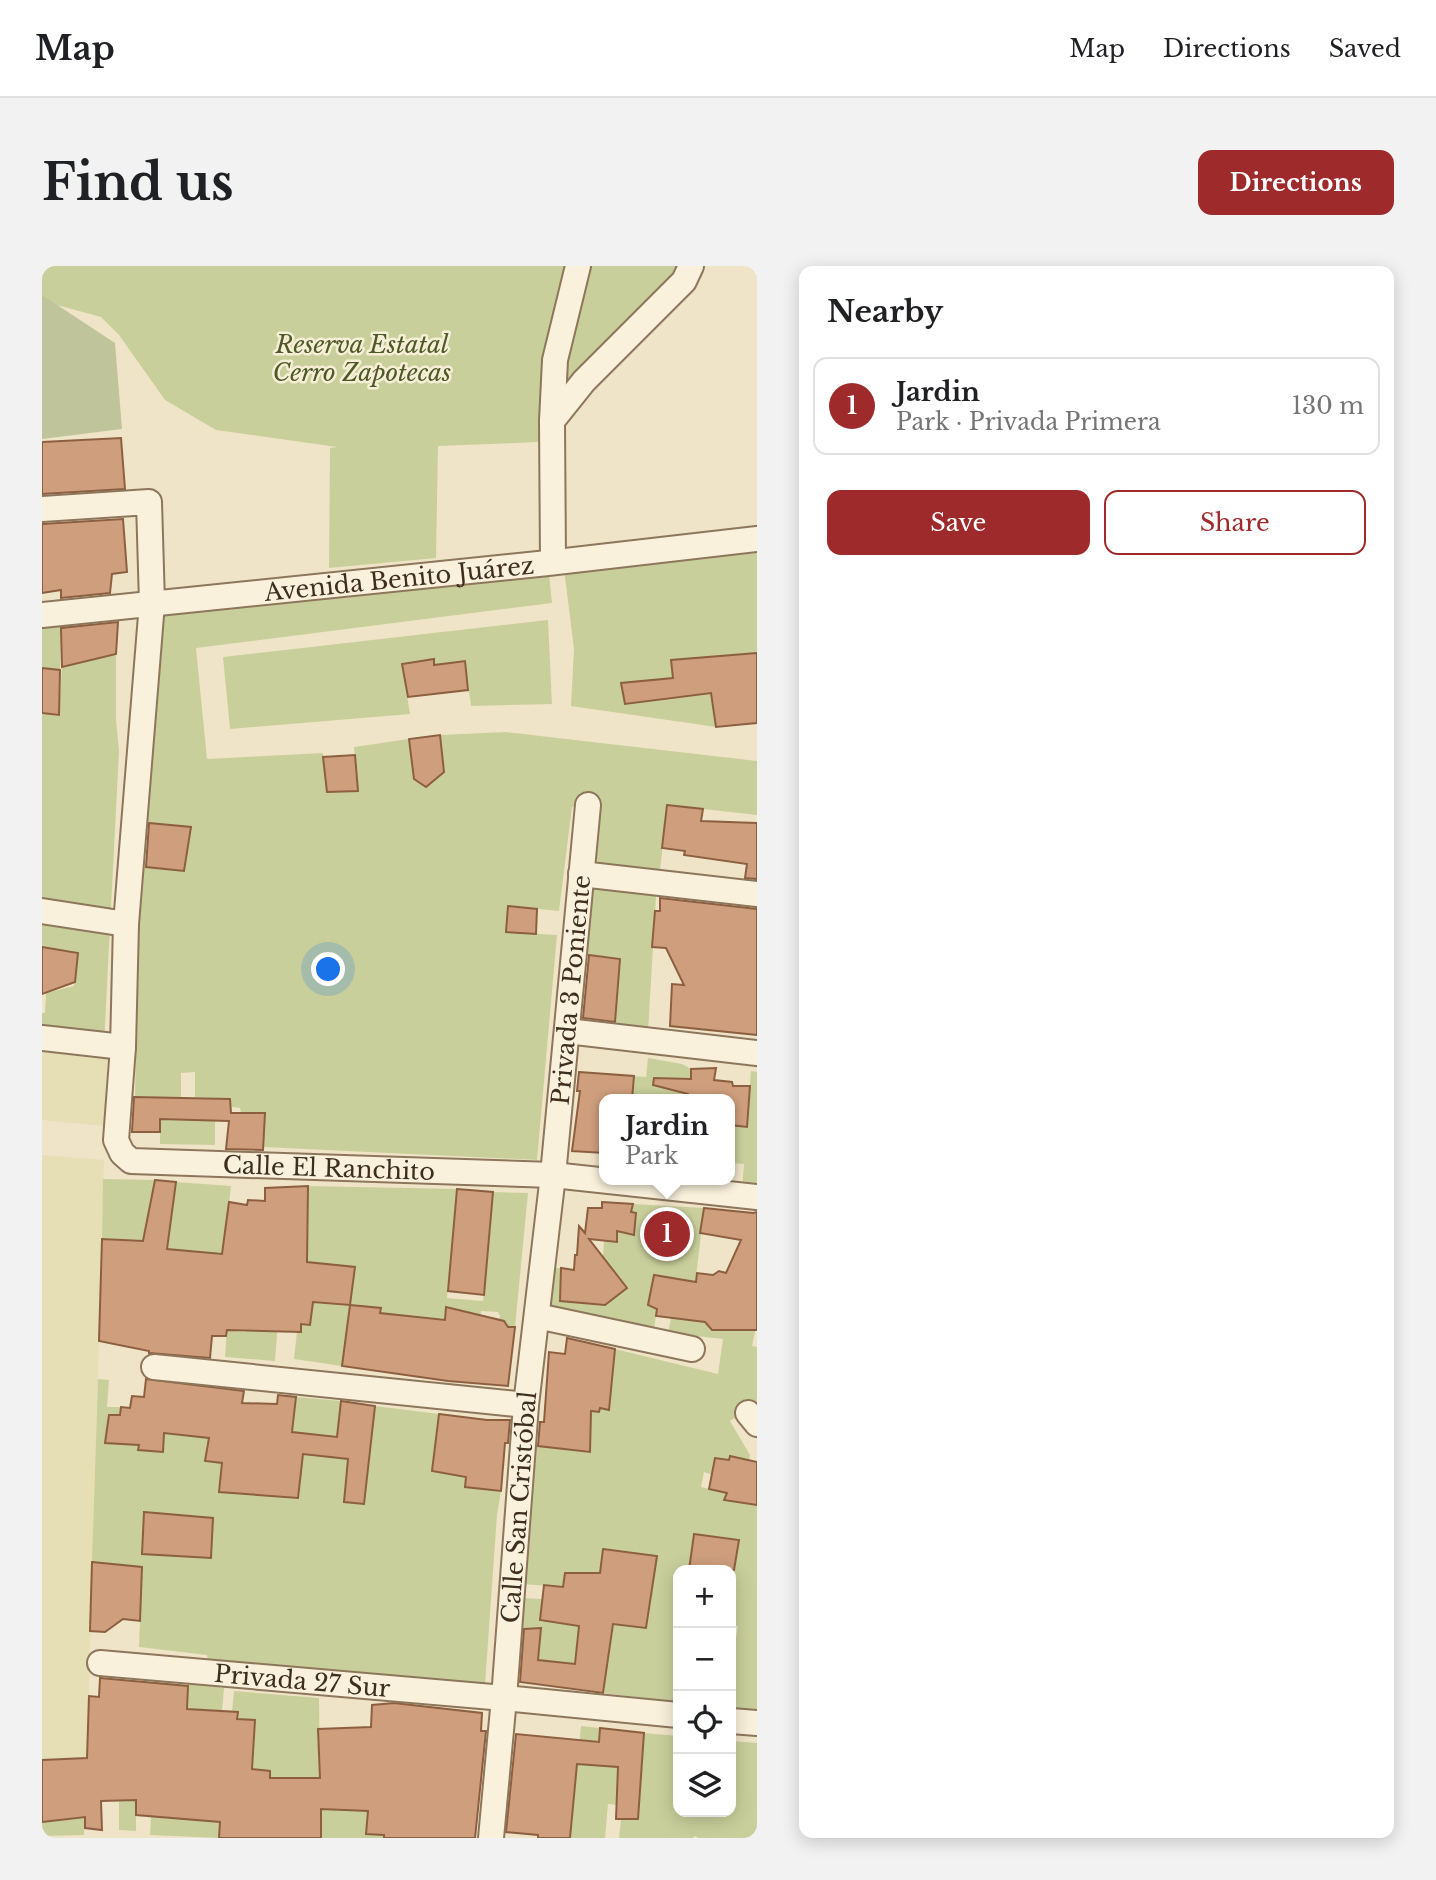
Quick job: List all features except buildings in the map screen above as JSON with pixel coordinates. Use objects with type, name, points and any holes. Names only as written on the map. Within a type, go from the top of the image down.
[{"type":"street","points":[[553,562],[552,421],[555,360],[578,266]]},
{"type":"street","points":[[552,421],[584,381],[684,281],[691,266]]},
{"type":"street","points":[[42,509],[149,502],[152,603],[126,923],[123,1047],[42,1038]]},
{"type":"street","name":"Avenida Benito Juárez","points":[[42,615],[757,539]]},
{"type":"street","name":"Privada 3 Poniente","points":[[553,1175],[588,805]]},
{"type":"street","points":[[582,874],[757,894]]},
{"type":"street","points":[[42,911],[126,923]]},
{"type":"street","points":[[567,1031],[757,1053]]},
{"type":"street","name":"Calle El Ranchito","points":[[123,1047],[116,1139],[122,1153],[131,1161],[553,1175]]},
{"type":"street","points":[[553,1175],[599,1180]]},
{"type":"street","name":"Calle San Cristóbal","points":[[491,1838],[526,1405],[553,1175]]},
{"type":"street","points":[[642,1185],[757,1198]]},
{"type":"street","points":[[537,1316],[692,1349]]},
{"type":"street","points":[[154,1367],[526,1405]]},
{"type":"street","name":"Privada 27 Sur","points":[[100,1663],[673,1715]]},
{"type":"street","points":[[736,1721],[757,1723]]},
{"type":"shaded area","points":[[42,1052],[108,1059],[104,1126],[42,1120]]},
{"type":"shaded area","points":[[42,1155],[104,1160],[87,1758],[42,1760]]},
{"type":"green space","name":"Reserva Estatal Cerro Zapotecas","points":[[42,266],[682,266],[676,286],[539,442],[438,446],[436,558],[329,568],[330,448],[337,447],[216,430],[165,400],[119,335],[101,317],[42,301]]},
{"type":"green space","points":[[42,295],[115,343],[122,429],[42,439]]},
{"type":"green space","points":[[757,551],[757,657],[671,660],[673,678],[621,683],[711,693],[716,727],[571,706],[574,649],[564,569]]},
{"type":"green space","points":[[548,563],[552,603],[196,648],[207,759],[323,753],[327,792],[358,790],[354,747],[409,739],[414,779],[426,787],[444,772],[440,735],[506,732],[757,761],[757,815],[667,805],[660,871],[599,866],[595,854],[598,806],[572,807],[559,911],[508,906],[506,932],[557,935],[537,1160],[263,1147],[265,1113],[241,1113],[240,1108],[231,1107],[230,1099],[195,1097],[195,1072],[181,1073],[181,1097],[135,1097],[140,867],[183,870],[191,827],[144,823],[156,608]]},
{"type":"green space","points":[[548,620],[552,704],[471,706],[465,662],[434,665],[433,659],[402,665],[410,714],[230,729],[223,657]]},
{"type":"green space","points":[[61,623],[60,670],[42,668],[42,625]]},
{"type":"green space","points":[[116,654],[119,751],[104,1045],[42,1038],[42,1013],[45,1013],[46,993],[74,986],[77,955],[42,951],[42,713],[59,714],[62,667]]},
{"type":"green space","points":[[594,888],[656,896],[648,1032],[614,1027],[620,959],[585,955]]},
{"type":"green space","points":[[648,1058],[682,1064],[691,1069],[691,1079],[685,1079],[685,1093],[688,1094],[632,1094],[634,1076],[646,1077]]},
{"type":"green space","points":[[751,1071],[757,1072],[757,1191],[742,1189],[744,1164],[735,1163],[735,1115],[739,1115],[738,1126],[747,1126]]},
{"type":"green space","points":[[160,1119],[215,1120],[215,1145],[160,1144]]},
{"type":"green space","points":[[103,1179],[155,1180],[143,1241],[102,1239]]},
{"type":"green space","points":[[176,1182],[231,1186],[224,1246],[307,1261],[308,1247],[261,1243],[307,1216],[308,1186],[457,1189],[451,1256],[487,1261],[493,1192],[528,1193],[515,1327],[502,1327],[498,1323],[498,1312],[481,1311],[480,1321],[444,1329],[440,1380],[409,1375],[417,1317],[380,1313],[380,1308],[351,1305],[342,1366],[294,1359],[297,1332],[301,1331],[301,1324],[310,1324],[311,1313],[281,1282],[275,1361],[225,1357],[227,1330],[246,1332],[251,1275],[219,1254],[184,1250],[181,1299],[152,1241],[168,1242]],"holes":[[[355,1268],[350,1305],[332,1304],[332,1286]],[[449,1278],[485,1282],[483,1301],[447,1298]]]},
{"type":"green space","points":[[633,1204],[704,1208],[691,1320],[757,1322],[752,1346],[757,1347],[757,1413],[752,1405],[730,1421],[750,1455],[749,1460],[730,1456],[712,1475],[704,1472],[701,1487],[727,1493],[725,1500],[757,1505],[757,1710],[736,1708],[738,1626],[734,1565],[738,1540],[695,1534],[690,1565],[673,1565],[673,1701],[603,1693],[614,1624],[646,1628],[657,1556],[639,1553],[638,1565],[620,1573],[624,1551],[604,1549],[600,1573],[565,1573],[563,1587],[522,1584],[533,1446],[590,1452],[559,1413],[544,1412],[546,1392],[579,1410],[599,1412],[615,1349],[718,1374],[723,1339],[668,1333],[679,1279],[654,1275],[648,1305],[657,1309],[654,1329],[549,1307],[554,1268],[561,1268],[560,1301],[597,1305],[602,1300],[606,1304],[627,1287],[603,1257],[604,1240],[617,1242],[617,1231],[634,1235],[636,1213],[631,1212]]},
{"type":"green space","points":[[98,1379],[109,1380],[107,1407],[121,1407],[120,1415],[139,1445],[138,1450],[162,1452],[164,1432],[188,1427],[187,1436],[209,1438],[205,1461],[222,1463],[264,1495],[298,1498],[304,1434],[292,1432],[296,1397],[341,1401],[335,1457],[348,1459],[344,1502],[364,1503],[375,1406],[439,1414],[432,1471],[466,1477],[465,1487],[501,1491],[485,1685],[208,1661],[207,1655],[139,1647],[142,1567],[92,1562]],"holes":[[[144,1513],[212,1518],[211,1558],[143,1554]]]},
{"type":"green space","points":[[521,1598],[542,1599],[579,1626],[575,1664],[538,1660],[540,1636],[528,1636],[528,1629],[519,1629]]},
{"type":"green space","points":[[154,1681],[173,1682],[173,1731],[220,1817],[219,1838],[150,1835],[154,1761],[141,1733],[88,1730],[88,1716],[153,1720]]},
{"type":"green space","points":[[188,1683],[224,1688],[222,1712],[187,1709]]},
{"type":"green space","points":[[234,1691],[319,1698],[320,1775],[316,1808],[368,1811],[371,1779],[437,1726],[481,1731],[479,1754],[384,1838],[321,1838],[271,1806],[270,1771],[252,1769],[254,1720],[237,1719],[232,1712]]},
{"type":"green space","points":[[581,1726],[600,1728],[598,1765],[618,1767],[641,1776],[644,1733],[673,1736],[673,1817],[736,1817],[736,1741],[757,1743],[757,1838],[619,1838],[621,1819],[637,1819],[638,1807],[608,1804],[605,1838],[570,1838]]},
{"type":"green space","points":[[87,1758],[84,1835],[42,1836],[42,1822],[53,1821],[56,1759]]},
{"type":"green space","points":[[119,1800],[136,1800],[136,1831],[119,1830]]},
{"type":"place","name":"Jardin","points":[[667,1234]]}]
